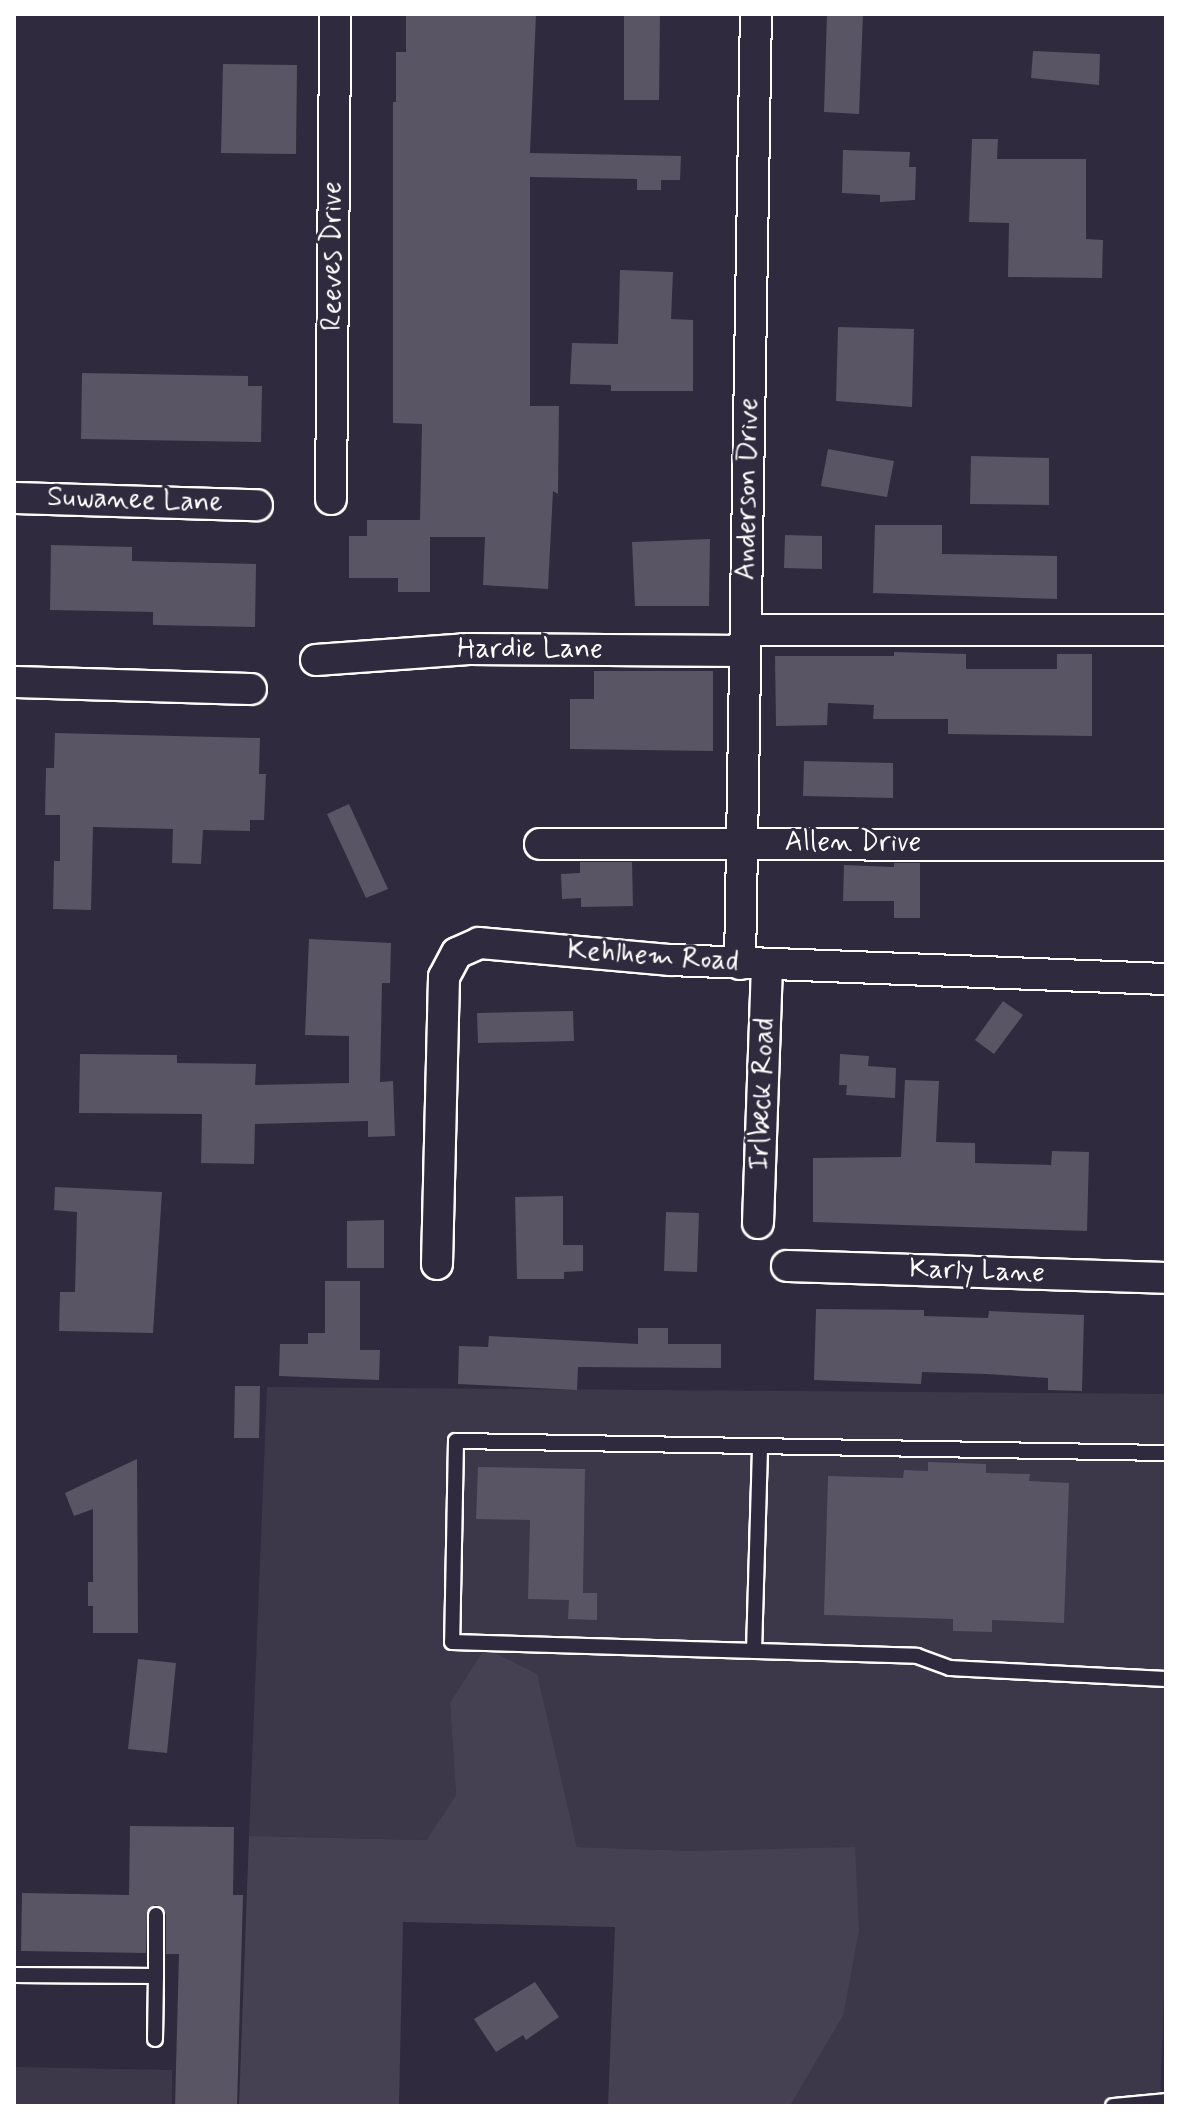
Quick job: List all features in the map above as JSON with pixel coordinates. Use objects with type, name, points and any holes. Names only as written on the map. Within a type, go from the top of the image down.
[{"type":"street","name":"Reeves Drive","points":[[331,499],[335,14]]},
{"type":"street","name":"Anderson Drive","points":[[753,964],[742,842],[756,14]]},
{"type":"street","name":"Suwanee Lane","points":[[14,498],[257,505]]},
{"type":"street","name":"Hardie Lane","points":[[316,660],[469,649],[1166,630]]},
{"type":"street","points":[[14,682],[251,689]]},
{"type":"street","name":"Allen Drive","points":[[540,844],[1166,845]]},
{"type":"street","name":"Kehlhem Road","points":[[437,1264],[444,977],[457,953],[479,943],[753,964],[1166,979]]},
{"type":"street","name":"Irlbeck Road","points":[[753,964],[758,1223]]},
{"type":"street","name":"Karly Lane","points":[[787,1266],[1166,1278]]},
{"type":"lane","points":[[1166,1453],[456,1441],[452,1642],[917,1656],[950,1668],[1166,1679]]},
{"type":"lane","points":[[754,1651],[760,1446]]},
{"type":"lane","points":[[155,2039],[156,1915]]},
{"type":"lane","points":[[14,1975],[156,1976]]},
{"type":"lane","points":[[1113,2106],[1166,2101]]},
{"type":"shaded area","points":[[267,1387],[1166,1394],[1166,1937],[1160,2106],[790,2106],[843,2016],[695,1851],[577,1847],[557,1763],[450,1703],[456,1795],[426,1840],[249,1836]]},
{"type":"shaded area","points":[[485,1648],[537,1674],[577,1847],[695,1851],[855,1847],[859,1930],[843,2016],[790,2106],[608,2106],[615,1927],[403,1922],[399,2106],[239,2106],[249,1836],[426,1840],[456,1795],[450,1703]]},
{"type":"shaded area","points":[[14,2067],[172,2070],[172,2106],[14,2106]]},
{"type":"building","points":[[406,14],[536,14],[530,153],[681,156],[680,180],[661,180],[661,190],[637,190],[637,179],[530,177],[530,406],[559,406],[558,494],[553,491],[548,589],[483,585],[485,537],[430,537],[430,592],[398,592],[398,578],[349,578],[349,536],[367,536],[367,520],[420,520],[422,424],[393,423],[393,102],[396,102],[396,52],[406,52]]},
{"type":"building","points":[[624,14],[660,14],[659,100],[624,100]]},
{"type":"building","points":[[827,14],[863,14],[859,114],[824,112]]},
{"type":"building","points":[[1033,51],[1100,54],[1099,85],[1031,78]]},
{"type":"building","points":[[223,64],[297,65],[296,154],[221,153]]},
{"type":"building","points":[[972,139],[998,139],[997,159],[1086,159],[1086,239],[1103,240],[1102,278],[1008,277],[1009,223],[969,222]]},
{"type":"building","points":[[843,150],[910,152],[909,167],[916,167],[915,200],[880,202],[880,195],[842,193]]},
{"type":"building","points":[[620,270],[673,272],[671,319],[693,320],[693,391],[611,391],[611,385],[570,384],[572,343],[618,344]]},
{"type":"building","points":[[838,327],[914,329],[912,407],[836,401]]},
{"type":"building","points":[[82,373],[248,376],[248,386],[262,386],[261,442],[81,439]]},
{"type":"building","points":[[828,449],[894,461],[887,497],[821,486]]},
{"type":"building","points":[[971,456],[1049,458],[1049,505],[970,504]]},
{"type":"building","points":[[875,525],[942,525],[942,554],[1057,556],[1057,599],[873,593]]},
{"type":"building","points":[[785,535],[822,536],[822,569],[784,568]]},
{"type":"building","points":[[710,539],[709,606],[635,606],[632,542]]},
{"type":"building","points":[[51,545],[132,547],[132,561],[256,564],[255,627],[153,625],[153,612],[50,610]]},
{"type":"building","points":[[894,652],[966,654],[966,669],[1057,669],[1057,654],[1092,654],[1092,736],[948,734],[948,719],[873,719],[874,705],[828,703],[827,725],[776,726],[775,656],[894,656]]},
{"type":"building","points":[[594,671],[713,671],[713,751],[570,749],[570,699],[594,699]]},
{"type":"building","points":[[55,733],[260,738],[259,774],[266,774],[264,820],[250,820],[250,831],[203,830],[201,864],[172,863],[173,829],[93,827],[91,910],[53,909],[54,861],[60,861],[60,815],[45,815],[46,768],[54,768]]},
{"type":"building","points":[[804,761],[893,763],[893,798],[803,796]]},
{"type":"building","points":[[349,804],[388,889],[366,898],[327,814]]},
{"type":"building","points":[[580,862],[632,862],[633,906],[581,907],[581,898],[562,899],[561,874],[580,873]]},
{"type":"building","points":[[894,863],[920,863],[920,918],[894,918],[894,901],[843,901],[844,865],[894,867]]},
{"type":"building","points":[[309,939],[391,943],[390,983],[382,983],[380,1082],[393,1081],[395,1136],[368,1137],[368,1121],[255,1124],[254,1164],[201,1163],[202,1114],[79,1113],[80,1054],[177,1055],[177,1063],[256,1064],[255,1085],[349,1083],[349,1036],[305,1035]]},
{"type":"building","points":[[1003,1001],[1023,1015],[994,1054],[975,1040]]},
{"type":"building","points":[[573,1011],[574,1041],[478,1043],[477,1013]]},
{"type":"building","points":[[840,1054],[869,1056],[868,1066],[896,1068],[895,1098],[846,1095],[847,1085],[839,1085]]},
{"type":"building","points":[[905,1080],[939,1081],[936,1142],[975,1143],[975,1163],[1051,1165],[1052,1151],[1089,1152],[1087,1231],[813,1222],[813,1158],[901,1157]]},
{"type":"building","points":[[55,1187],[162,1192],[153,1333],[59,1331],[60,1292],[75,1292],[77,1212],[54,1210]]},
{"type":"building","points":[[563,1196],[563,1245],[583,1245],[583,1271],[564,1272],[564,1279],[517,1279],[515,1197]]},
{"type":"building","points":[[666,1212],[699,1213],[697,1272],[664,1271]]},
{"type":"building","points":[[384,1220],[384,1268],[347,1268],[347,1221]]},
{"type":"building","points":[[325,1281],[360,1281],[360,1350],[380,1350],[379,1380],[279,1376],[280,1344],[308,1344],[308,1333],[325,1333]]},
{"type":"building","points":[[816,1309],[924,1310],[924,1316],[988,1318],[989,1311],[1084,1315],[1082,1391],[1048,1390],[1048,1378],[986,1374],[922,1372],[921,1384],[814,1380]]},
{"type":"building","points":[[638,1328],[668,1328],[668,1344],[721,1344],[721,1368],[578,1367],[577,1390],[458,1384],[459,1346],[488,1347],[489,1336],[638,1344]]},
{"type":"building","points":[[235,1386],[260,1386],[259,1438],[234,1438]]},
{"type":"building","points":[[137,1459],[138,1633],[93,1633],[93,1606],[88,1606],[88,1582],[93,1582],[93,1509],[74,1516],[65,1493]]},
{"type":"building","points":[[928,1462],[986,1464],[986,1473],[1030,1474],[1029,1481],[1069,1483],[1064,1623],[992,1620],[992,1632],[953,1631],[953,1619],[824,1615],[828,1476],[903,1478],[904,1470],[928,1471]]},
{"type":"building","points":[[478,1467],[585,1469],[583,1593],[597,1593],[597,1620],[568,1619],[569,1600],[528,1599],[530,1520],[476,1519]]},
{"type":"building","points":[[138,1659],[176,1663],[167,1753],[128,1749]]},
{"type":"building","points":[[130,1826],[234,1827],[233,1895],[243,1895],[237,2106],[175,2106],[179,1954],[166,1954],[166,1915],[162,1907],[155,1905],[147,1911],[146,1953],[21,1951],[22,1893],[129,1895]]},
{"type":"building","points":[[535,1982],[559,2017],[526,2040],[523,2035],[496,2052],[474,2019]]}]
